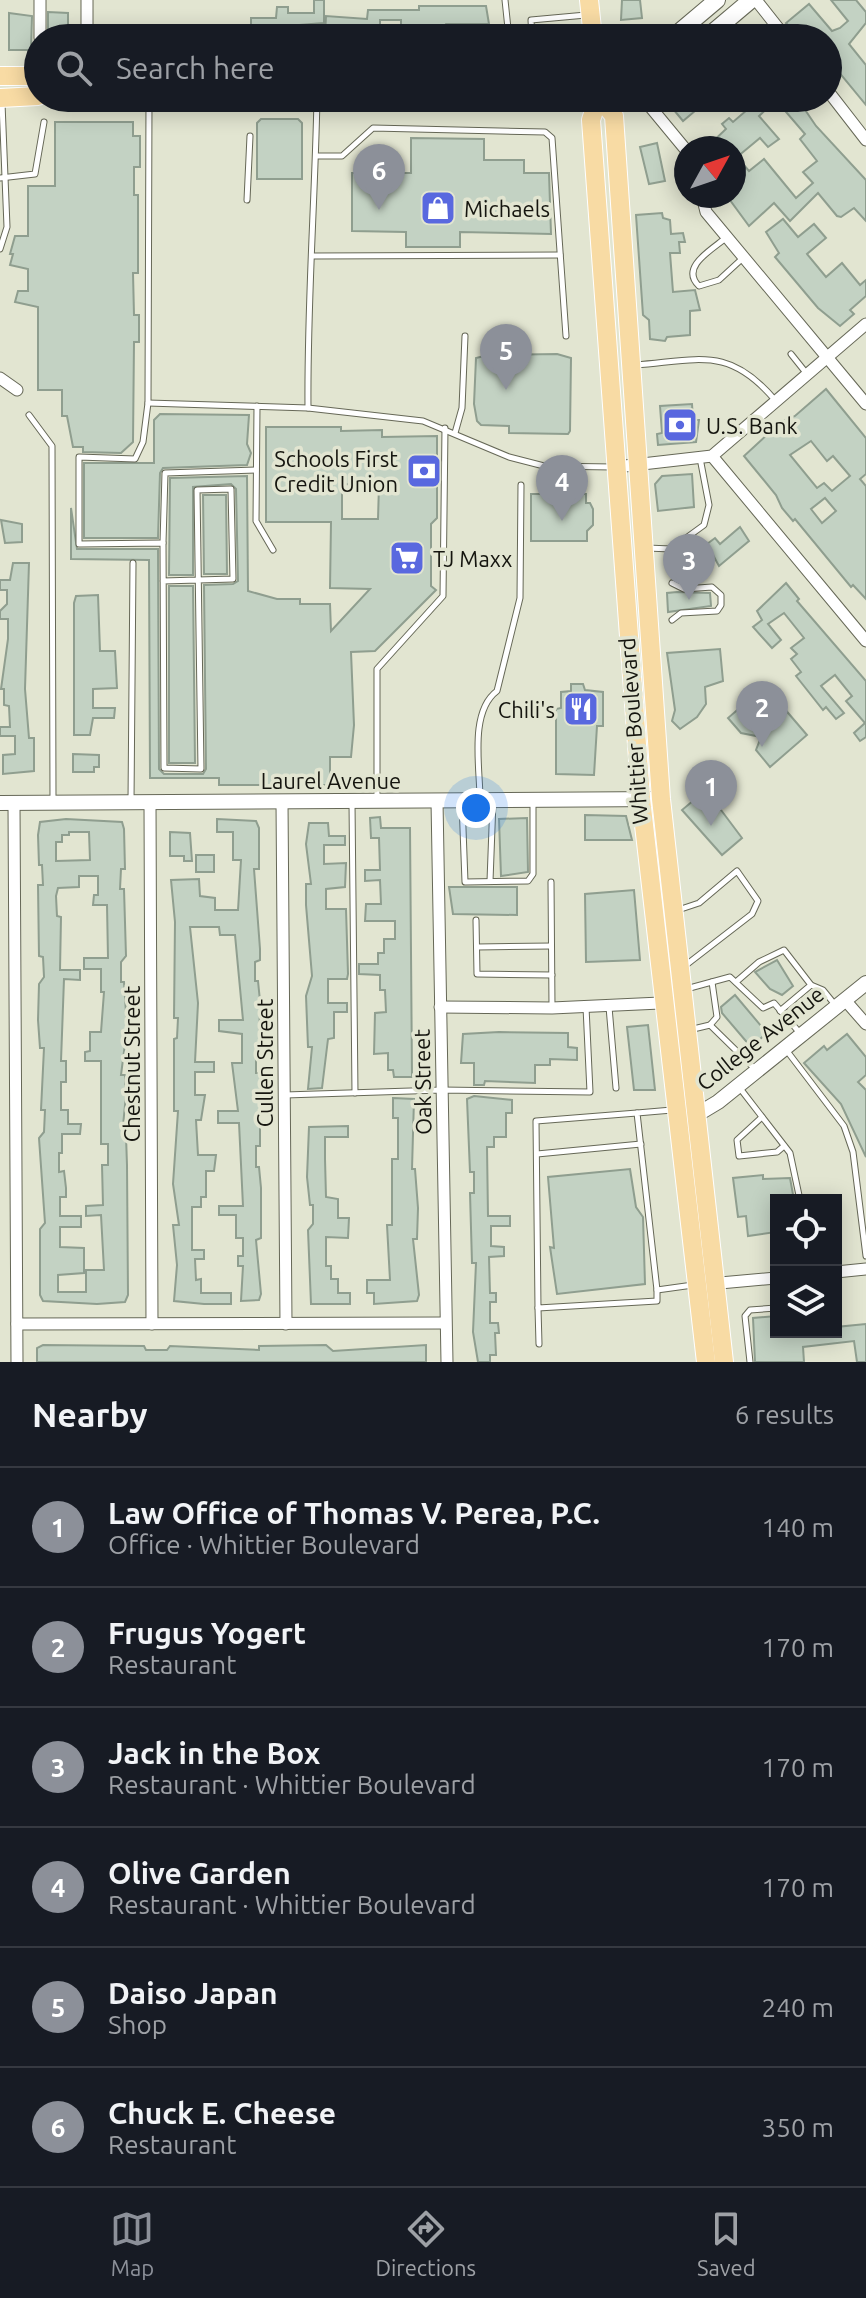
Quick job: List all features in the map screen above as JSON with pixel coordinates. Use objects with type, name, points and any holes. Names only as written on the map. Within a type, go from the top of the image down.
[{"type":"main road","points":[[689,24],[717,0]]},
{"type":"main road","points":[[724,24],[754,0]]},
{"type":"main road","points":[[0,76],[24,76]]},
{"type":"main road","points":[[1,98],[24,97]]},
{"type":"main road","name":"Whittier Boulevard","points":[[594,112],[591,120],[616,467],[653,916],[676,1114],[724,1362]]},
{"type":"main road","name":"Whittier Boulevard","points":[[611,112],[614,116],[661,799],[681,996],[698,1114],[707,1284],[706,1362]]},
{"type":"street","points":[[40,0],[40,24]]},
{"type":"street","points":[[87,0],[87,24]]},
{"type":"street","points":[[754,0],[774,24]]},
{"type":"street","points":[[842,109],[866,140]]},
{"type":"street","points":[[655,112],[674,136]]},
{"type":"street","points":[[705,208],[866,404]]},
{"type":"street","points":[[616,467],[706,457],[866,324]]},
{"type":"street","points":[[0,378],[17,390]]},
{"type":"street","points":[[706,457],[866,641]]},
{"type":"street","name":"Laurel Avenue","points":[[7,803],[661,799]]},
{"type":"street","name":"Oak Street","points":[[437,801],[447,1362]]},
{"type":"street","name":"Cullen Street","points":[[282,802],[286,1324]]},
{"type":"street","points":[[7,803],[17,1362]]},
{"type":"street","name":"Chestnut Street","points":[[150,803],[152,1324]]},
{"type":"street","name":"College Avenue","points":[[676,1114],[698,1114],[739,1086],[866,983]]},
{"type":"street","points":[[440,1007],[663,1006],[681,996]]},
{"type":"street","points":[[841,1003],[866,1024]]},
{"type":"street","points":[[842,1271],[866,1269]]},
{"type":"street","points":[[707,1284],[770,1279]]},
{"type":"street","points":[[17,1324],[445,1323]]},
{"type":"lane","points":[[505,0],[508,24]]},
{"type":"lane","points":[[531,24],[531,20],[590,8]]},
{"type":"lane","points":[[0,76],[3,208],[7,227],[0,249]]},
{"type":"lane","points":[[149,112],[148,403],[143,442],[135,459],[79,457],[79,544],[163,543]]},
{"type":"lane","points":[[308,408],[307,318],[313,256],[317,112]]},
{"type":"lane","points":[[2,178],[35,174],[44,122]]},
{"type":"lane","points":[[316,156],[342,156],[373,128],[545,132],[552,138],[566,336]]},
{"type":"lane","points":[[247,200],[250,136]]},
{"type":"lane","points":[[727,237],[696,264],[692,274],[694,282],[699,286],[710,286],[744,257]]},
{"type":"lane","points":[[313,256],[561,255]]},
{"type":"lane","points":[[455,433],[462,408],[465,336]]},
{"type":"lane","points":[[791,354],[807,374]]},
{"type":"lane","points":[[631,366],[709,359],[734,364],[757,379],[776,401]]},
{"type":"lane","points":[[148,403],[308,408],[423,421],[509,457],[544,466],[616,467]]},
{"type":"lane","points":[[257,406],[256,521],[273,550]]},
{"type":"lane","points":[[29,415],[52,446],[53,803]]},
{"type":"lane","points":[[377,802],[377,669],[443,596],[445,428]]},
{"type":"lane","points":[[643,548],[671,549],[704,525],[709,505],[706,457]]},
{"type":"lane","points":[[163,581],[198,581],[233,579],[231,489],[197,490],[198,581],[201,769],[164,768],[163,581],[163,543],[165,473],[256,470]]},
{"type":"lane","points":[[490,881],[482,710],[497,691],[520,598],[521,485]]},
{"type":"lane","points":[[131,803],[133,563]]},
{"type":"lane","points":[[672,583],[684,589],[712,587],[721,595],[721,605],[717,611],[681,613],[672,620]]},
{"type":"lane","points":[[462,801],[465,882],[528,881],[533,874],[532,800]]},
{"type":"lane","points":[[352,802],[355,1093]]},
{"type":"lane","points":[[653,916],[699,903],[737,871],[758,901],[752,914],[678,970]]},
{"type":"lane","points":[[551,882],[552,1008]]},
{"type":"lane","points":[[476,920],[477,974],[552,975]]},
{"type":"lane","points":[[477,947],[551,946]]},
{"type":"lane","points":[[736,982],[768,956],[784,950],[811,985],[841,1003]]},
{"type":"lane","points":[[681,996],[730,977],[763,1008],[774,1003],[802,1035]]},
{"type":"lane","points":[[686,1031],[710,1025],[717,1017],[712,982]]},
{"type":"lane","points":[[780,1011],[811,985]]},
{"type":"lane","points":[[284,1095],[442,1090],[590,1092],[586,1007]]},
{"type":"lane","points":[[609,1007],[616,1088]]},
{"type":"lane","points":[[710,1025],[757,1071]]},
{"type":"lane","points":[[785,1048],[844,1126],[853,1152],[866,1256]]},
{"type":"lane","points":[[739,1086],[790,1153],[799,1194]]},
{"type":"lane","points":[[538,1308],[657,1301],[637,1113]]},
{"type":"lane","points":[[539,1344],[539,1118],[676,1114]]},
{"type":"lane","points":[[762,1117],[737,1140],[739,1156],[777,1152],[784,1146]]},
{"type":"lane","points":[[537,1154],[641,1144]]},
{"type":"lane","points":[[657,1290],[707,1284]]},
{"type":"lane","points":[[750,1362],[745,1316],[750,1310],[770,1308]]},
{"type":"building","points":[[314,0],[324,0],[324,23],[251,24],[251,18],[276,18],[277,7],[288,7],[288,13],[314,13]]},
{"type":"building","points":[[622,0],[640,0],[642,18],[621,20]]},
{"type":"building","points":[[831,0],[856,0],[866,12],[866,23],[849,44],[866,65],[866,105],[842,76],[842,26],[848,21]]},
{"type":"building","points":[[809,4],[826,24],[786,23]]},
{"type":"building","points":[[419,6],[486,6],[489,24],[401,24],[401,20],[380,20],[380,24],[326,24],[326,16],[367,19],[368,10],[419,10]]},
{"type":"building","points":[[48,12],[68,13],[68,24],[48,24]]},
{"type":"building","points":[[9,13],[32,16],[32,24],[24,24],[24,50],[9,50]]},
{"type":"building","points":[[676,112],[694,112],[683,121]]},
{"type":"building","points":[[745,112],[763,112],[759,116],[779,139],[768,147],[760,138],[746,150],[746,136],[719,136],[726,129],[722,124],[729,118],[733,122]]},
{"type":"building","points":[[786,112],[806,112],[866,180],[866,221],[854,208],[841,217],[837,216],[818,193],[790,221],[774,203],[749,226],[736,208],[746,208],[746,168],[749,171],[764,159],[796,198],[813,183],[803,172],[817,161],[800,139],[805,134]]},
{"type":"building","points":[[261,119],[298,119],[302,123],[302,179],[257,179],[257,123]]},
{"type":"building","points":[[55,122],[133,122],[133,136],[140,136],[140,167],[134,167],[134,195],[138,195],[138,273],[133,273],[134,315],[139,315],[139,342],[134,342],[133,442],[121,453],[83,452],[83,447],[73,447],[67,416],[62,416],[62,390],[38,390],[38,307],[15,302],[18,291],[28,291],[28,269],[10,265],[13,254],[10,254],[15,236],[28,236],[28,186],[55,186]]},
{"type":"building","points":[[411,138],[484,139],[484,160],[524,160],[524,173],[549,173],[551,234],[460,232],[460,247],[406,247],[406,232],[352,231],[352,173],[411,173]]},
{"type":"building","points":[[657,143],[665,181],[649,184],[640,147]]},
{"type":"building","points":[[662,213],[663,218],[670,220],[671,234],[683,233],[685,242],[679,242],[680,253],[670,253],[673,292],[695,290],[700,310],[690,311],[690,335],[667,337],[665,341],[650,339],[649,320],[643,315],[636,215]]},
{"type":"building","points":[[783,219],[798,237],[814,224],[826,238],[807,254],[826,277],[842,263],[860,285],[866,280],[866,296],[850,310],[854,314],[840,326],[818,308],[775,257],[779,253],[766,232]]},
{"type":"building","points":[[557,354],[571,358],[568,434],[509,433],[509,426],[481,425],[477,421],[474,404],[476,358],[488,355]]},
{"type":"building","points":[[826,389],[866,438],[866,474],[860,479],[866,486],[866,599],[853,585],[851,587],[795,519],[793,521],[744,456],[782,421],[795,416]],"holes":[[[811,441],[827,461],[833,456],[850,476],[832,491],[824,483],[817,488],[790,455]],[[825,498],[836,511],[822,523],[811,509]]]},
{"type":"building","name":"U.S. Bank","points":[[692,404],[693,420],[699,420],[696,442],[658,445],[657,434],[662,433],[660,406]]},
{"type":"building","points":[[160,414],[249,415],[247,444],[251,453],[247,465],[163,468],[160,473],[158,538],[84,538],[84,463],[154,463],[154,420]]},
{"type":"building","points":[[266,427],[341,427],[341,431],[382,430],[382,437],[437,436],[437,518],[431,524],[431,586],[436,590],[375,651],[351,652],[354,725],[351,757],[330,757],[330,785],[219,785],[219,778],[150,778],[149,560],[71,559],[71,508],[77,549],[158,549],[159,769],[164,774],[203,774],[206,769],[204,585],[238,581],[236,489],[231,484],[193,487],[193,575],[169,575],[170,478],[247,476],[248,591],[277,599],[300,599],[300,604],[330,604],[331,631],[370,589],[330,588],[331,522],[266,522]],"holes":[[[342,484],[379,485],[378,519],[342,519]]]},
{"type":"building","points":[[692,474],[694,507],[658,511],[655,484],[662,476]]},
{"type":"building","points":[[531,494],[586,494],[586,503],[590,503],[593,509],[593,525],[587,531],[587,541],[531,541]]},
{"type":"building","points":[[203,495],[226,495],[227,574],[204,574]]},
{"type":"building","points":[[1,520],[22,524],[22,542],[5,543]]},
{"type":"building","points":[[740,527],[749,541],[719,566],[707,544],[715,538],[720,544]]},
{"type":"building","points":[[13,563],[29,563],[25,689],[29,738],[34,738],[34,771],[3,774],[3,755],[15,754],[15,736],[0,736],[0,727],[10,727],[9,706],[4,705],[4,689],[1,689],[8,619],[0,619],[0,611],[7,604],[7,590],[0,590],[0,580],[10,580]]},
{"type":"building","points":[[786,583],[799,599],[797,601],[866,681],[866,737],[860,741],[854,733],[865,723],[846,701],[852,696],[835,675],[821,686],[844,713],[836,719],[826,707],[823,710],[796,676],[801,672],[791,659],[797,654],[791,648],[804,638],[784,613],[768,624],[781,640],[772,648],[753,627],[762,620],[757,611]]},
{"type":"building","points":[[169,586],[193,586],[195,763],[169,763]]},
{"type":"building","points":[[667,593],[710,593],[711,606],[668,612]]},
{"type":"building","points":[[98,595],[100,651],[115,651],[117,688],[93,689],[93,708],[115,708],[114,718],[93,718],[90,735],[74,735],[74,603],[76,596]]},
{"type":"building","points":[[720,649],[723,681],[705,687],[706,704],[697,717],[680,729],[672,721],[675,710],[667,653]]},
{"type":"building","points":[[571,684],[583,684],[585,690],[603,692],[603,726],[597,726],[594,775],[556,774],[556,709],[561,708],[561,692],[571,691]]},
{"type":"building","points":[[765,686],[807,735],[770,767],[756,750],[761,737],[741,733],[728,718]]},
{"type":"building","points":[[73,754],[99,755],[99,767],[94,767],[94,772],[73,772]]},
{"type":"building","points":[[706,790],[742,838],[722,855],[682,810]]},
{"type":"building","points":[[585,815],[626,816],[632,840],[585,840]]},
{"type":"building","points":[[380,817],[381,828],[410,828],[412,1077],[394,1077],[393,1070],[388,1070],[388,1053],[374,1054],[375,1013],[386,1012],[385,990],[380,990],[380,975],[359,974],[359,964],[378,964],[378,953],[384,953],[384,939],[395,939],[395,921],[365,921],[366,904],[381,904],[380,880],[365,881],[365,870],[380,870],[379,838],[371,838],[370,818]]},
{"type":"building","points":[[527,818],[528,872],[501,876],[499,819]]},
{"type":"building","points":[[66,819],[122,822],[124,829],[125,869],[121,869],[120,889],[124,889],[126,956],[121,962],[121,982],[124,982],[127,1028],[121,1075],[125,1075],[126,1095],[122,1136],[126,1136],[127,1165],[128,1295],[125,1302],[43,1301],[40,1295],[40,1229],[45,1223],[39,1138],[44,1132],[45,1110],[41,1110],[44,1048],[40,1048],[38,1020],[39,984],[44,977],[43,957],[39,956],[38,885],[43,885],[42,865],[39,865],[40,822]],"holes":[[[69,832],[89,832],[90,860],[56,861],[56,842],[62,842],[62,835],[69,835]],[[79,876],[98,876],[98,895],[94,895],[93,905],[107,905],[108,958],[84,958],[84,969],[101,969],[101,992],[104,992],[101,1032],[90,1032],[90,1051],[85,1052],[85,1061],[101,1061],[101,1144],[108,1144],[108,1165],[102,1165],[103,1205],[86,1206],[86,1216],[101,1215],[104,1270],[86,1270],[86,1292],[58,1292],[58,1275],[84,1273],[84,1248],[60,1247],[60,1227],[81,1227],[81,1216],[60,1216],[60,1197],[66,1197],[66,1188],[64,1171],[59,1172],[62,1134],[80,1134],[81,1124],[68,1124],[68,1110],[61,1110],[61,1082],[66,1082],[66,1061],[61,1061],[64,979],[80,980],[80,970],[60,970],[61,917],[57,916],[56,896],[58,888],[79,887]]]},
{"type":"building","points":[[217,819],[256,821],[259,828],[259,869],[254,869],[260,949],[260,960],[255,962],[255,981],[258,981],[260,1001],[259,1053],[256,1053],[256,1073],[260,1073],[260,1146],[256,1146],[256,1167],[259,1167],[261,1188],[261,1238],[256,1240],[259,1300],[241,1301],[243,1266],[238,1266],[238,1256],[243,1256],[243,1238],[236,1238],[236,1215],[219,1215],[219,1206],[243,1206],[239,1123],[218,1123],[218,1111],[238,1111],[232,1063],[242,1063],[242,1034],[219,1031],[219,1020],[243,1020],[235,935],[220,935],[219,927],[190,927],[198,1003],[195,1062],[214,1062],[214,1072],[195,1072],[195,1095],[205,1095],[201,1120],[196,1120],[198,1155],[216,1155],[214,1171],[206,1171],[206,1197],[201,1197],[201,1207],[192,1207],[192,1250],[204,1250],[204,1259],[195,1259],[196,1280],[201,1279],[201,1293],[231,1293],[231,1304],[174,1301],[177,1265],[173,1225],[179,1225],[173,1184],[178,1111],[174,1111],[174,1039],[177,1038],[178,1018],[174,1018],[175,922],[171,880],[199,879],[200,896],[215,898],[215,910],[238,910],[241,860],[233,860],[233,832],[217,832]]},
{"type":"building","points":[[309,823],[328,823],[329,836],[345,836],[345,845],[324,845],[324,864],[346,863],[345,887],[326,889],[326,909],[346,909],[348,974],[347,979],[328,979],[328,1003],[347,1003],[347,1012],[334,1012],[334,1038],[328,1039],[322,1088],[308,1089],[312,1047],[308,1047],[306,996],[312,976],[306,905],[306,884],[311,884],[306,844]]},
{"type":"building","points":[[170,832],[190,833],[192,861],[184,861],[184,856],[170,856]]},
{"type":"building","points":[[196,855],[214,855],[214,872],[196,872]]},
{"type":"building","points":[[449,887],[517,887],[517,915],[453,914]]},
{"type":"building","points":[[634,890],[640,960],[586,962],[585,894]]},
{"type":"building","points":[[777,960],[793,986],[782,995],[770,989],[755,972]]},
{"type":"building","points":[[735,995],[767,1033],[751,1047],[722,1013],[721,1007]]},
{"type":"building","points":[[648,1025],[655,1090],[634,1090],[627,1027]]},
{"type":"building","points":[[568,1033],[568,1047],[577,1048],[577,1060],[550,1059],[550,1065],[535,1065],[535,1083],[485,1081],[484,1085],[474,1085],[474,1063],[461,1063],[463,1034]]},
{"type":"building","points":[[847,1034],[866,1057],[866,1075],[858,1082],[866,1090],[866,1157],[841,1104],[804,1063],[824,1046],[827,1050]]},
{"type":"building","points":[[474,1096],[512,1100],[512,1113],[506,1113],[506,1137],[494,1137],[494,1147],[487,1147],[488,1216],[510,1216],[510,1226],[491,1226],[491,1246],[504,1247],[504,1256],[489,1257],[490,1293],[496,1293],[496,1302],[490,1302],[490,1323],[498,1323],[499,1333],[495,1333],[496,1355],[490,1355],[490,1362],[478,1362],[473,1332],[476,1263],[472,1263],[470,1193],[474,1193],[474,1172],[470,1172],[467,1099]]},
{"type":"building","points":[[393,1098],[414,1099],[412,1169],[415,1169],[418,1208],[417,1239],[413,1239],[419,1295],[417,1301],[374,1304],[374,1293],[367,1293],[367,1280],[390,1280],[387,1225],[392,1225],[392,1159],[398,1159],[398,1118],[393,1118]]},
{"type":"building","points":[[348,1126],[348,1137],[325,1137],[326,1197],[338,1199],[338,1218],[349,1218],[348,1238],[326,1237],[326,1266],[331,1266],[331,1279],[338,1279],[338,1293],[350,1293],[350,1304],[311,1304],[308,1230],[313,1224],[313,1205],[310,1205],[307,1177],[309,1127]]},
{"type":"building","points":[[630,1169],[636,1207],[643,1217],[645,1284],[557,1294],[550,1247],[554,1248],[548,1177]]},
{"type":"building","points":[[763,1175],[763,1179],[790,1178],[793,1194],[770,1194],[770,1233],[748,1236],[746,1216],[738,1217],[733,1178]]},
{"type":"building","points":[[770,1317],[770,1338],[842,1338],[842,1326],[866,1324],[866,1362],[857,1362],[854,1341],[803,1347],[804,1362],[755,1362],[753,1318]]},
{"type":"building","points":[[43,1345],[144,1346],[146,1350],[167,1350],[170,1346],[259,1350],[259,1346],[326,1345],[333,1351],[426,1345],[426,1362],[37,1362],[37,1348]]},
{"type":"place","name":"Michaels","points":[[438,208]]},
{"type":"place","name":"Chuck E. Cheese","points":[[379,210]]},
{"type":"place","name":"Daiso Japan","points":[[506,390]]},
{"type":"place","name":"U.S. Bank","points":[[680,425]]},
{"type":"place","name":"Schools First Credit Union","points":[[424,471]]},
{"type":"place","name":"Olive Garden","points":[[562,521]]},
{"type":"place","name":"TJ Maxx","points":[[407,558]]},
{"type":"place","name":"Jack in the Box","points":[[689,600]]},
{"type":"place","name":"Chili's","points":[[581,709]]},
{"type":"place","name":"Frugus Yogert","points":[[762,747]]},
{"type":"place","name":"Law Office of Thomas V. Perea, P.C.","points":[[711,826]]}]
